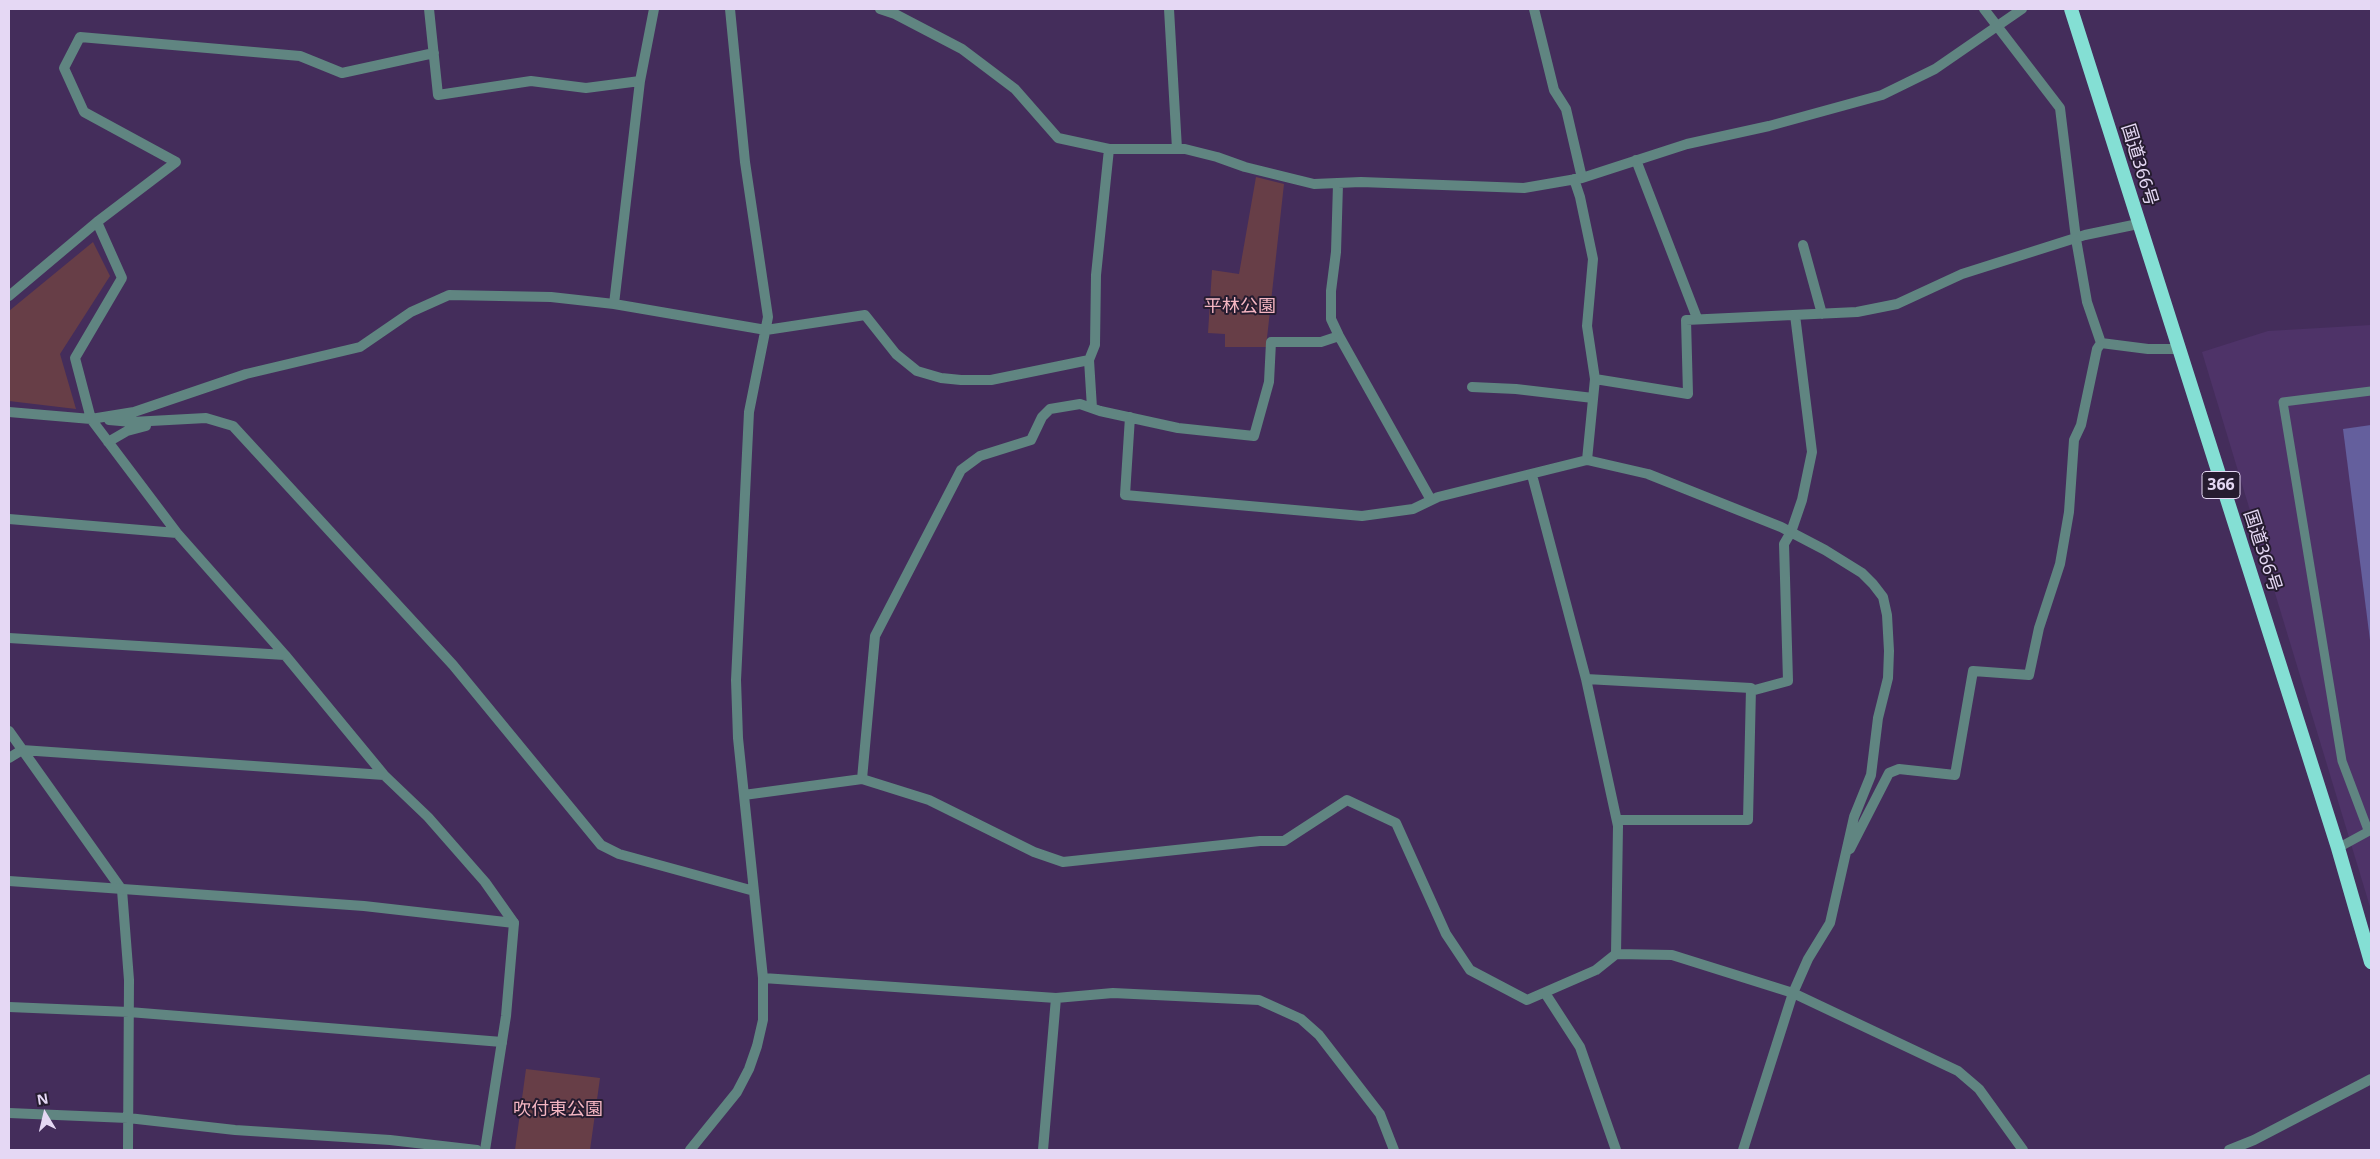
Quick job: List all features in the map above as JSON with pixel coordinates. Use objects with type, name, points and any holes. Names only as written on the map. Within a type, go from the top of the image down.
[{"type":"highway","name":"国道366号","points":[[2071,9],[2338,848],[2371,962]]},
{"type":"street","points":[[429,9],[438,96],[531,81],[586,88],[640,82]]},
{"type":"street","points":[[614,304],[640,82],[654,9]]},
{"type":"street","points":[[690,1150],[736,1092],[749,1070],[758,1046],[763,1020],[763,978],[738,738],[737,690],[749,412],[768,317],[745,162],[730,9]]},
{"type":"street","points":[[880,9],[895,14],[962,49],[1015,89],[1058,138],[1109,149],[1177,149],[1217,156],[1244,167],[1314,184],[1361,182],[1524,188],[1578,178],[1687,144],[1778,124],[1882,95],[1934,69],[2022,9]]},
{"type":"street","points":[[1169,9],[1177,149]]},
{"type":"street","points":[[1534,9],[1554,90],[1566,109],[1580,197],[1593,259],[1587,326],[1595,379],[1586,460]]},
{"type":"street","points":[[1847,854],[1889,773],[1899,769],[1955,775],[1973,671],[2029,675],[2039,628],[2060,564],[2069,512],[2074,440],[2081,425],[2101,343],[2086,302],[2076,239],[2060,108],[1995,26],[1984,9]]},
{"type":"street","points":[[9,296],[97,222],[176,162],[84,112],[64,68],[80,37],[300,56],[342,73],[434,53]]},
{"type":"street","points":[[1092,408],[1089,360],[1095,345],[1096,275],[1109,149]]},
{"type":"street","points":[[1636,160],[1697,318]]},
{"type":"street","points":[[1338,184],[1336,252],[1331,291],[1332,319],[1339,336],[1431,500]]},
{"type":"street","points":[[97,222],[122,278],[75,358],[91,419],[177,534],[285,655],[384,775],[428,817],[485,882],[514,923],[502,1042],[485,1150]]},
{"type":"street","points":[[1595,379],[1688,394],[1686,320],[1856,312],[1896,304],[1962,274],[2085,235],[2138,224]]},
{"type":"street","points":[[1803,245],[1822,314]]},
{"type":"street","points":[[91,419],[134,412],[246,374],[360,347],[411,312],[449,295],[551,297],[614,304],[766,330],[865,315],[896,354],[917,371],[942,378],[961,380],[991,380],[1089,360]]},
{"type":"street","points":[[1751,692],[1788,681],[1784,544],[1791,532],[1802,500],[1812,452],[1795,316]]},
{"type":"street","points":[[862,779],[875,636],[961,470],[980,456],[1031,440],[1042,417],[1050,409],[1080,404],[1178,428],[1254,436],[1269,382],[1271,342],[1321,342],[1339,336]]},
{"type":"street","points":[[2101,343],[2148,349],[2178,349]]},
{"type":"street","points":[[1472,386],[1592,398]]},
{"type":"street","points":[[9,412],[132,422],[206,418],[233,426],[453,665],[601,845],[618,854],[754,891]]},
{"type":"street","points":[[1130,417],[1125,495],[1362,516],[1414,509],[1431,500],[1586,460],[1648,474],[1791,532],[1862,573],[1883,597],[1887,615],[1888,678],[1878,718],[1871,775],[1854,817],[1830,923],[1808,959],[1793,993],[1743,1150]]},
{"type":"street","points":[[108,442],[127,431],[172,420]]},
{"type":"street","points":[[1532,475],[1586,679],[1617,820],[1616,954]]},
{"type":"street","points":[[9,519],[177,534]]},
{"type":"street","points":[[9,638],[285,655]]},
{"type":"street","points":[[1586,679],[1751,688],[1748,820],[1617,820]]},
{"type":"street","points":[[9,730],[122,890],[129,980],[128,1150]]},
{"type":"street","points":[[9,758],[22,750],[384,775]]},
{"type":"street","points":[[744,795],[862,779],[929,800],[1034,852],[1063,862],[1260,841],[1284,841],[1347,800],[1396,823],[1446,934],[1470,970],[1528,1000],[1596,970],[1616,954],[1672,955],[1793,993],[1958,1072],[1979,1090],[2022,1150]]},
{"type":"street","points":[[9,882],[364,906],[514,923]]},
{"type":"street","points":[[763,978],[1056,998],[1114,993],[1260,1000],[1301,1020],[1319,1035],[1380,1114],[1394,1150]]},
{"type":"street","points":[[1545,993],[1580,1047],[1616,1150]]},
{"type":"street","points":[[1043,1150],[1056,998]]},
{"type":"street","points":[[9,1007],[129,1012],[502,1042]]},
{"type":"street","points":[[2229,1150],[2254,1140],[2371,1079]]},
{"type":"street","points":[[9,1113],[128,1118],[235,1130],[390,1140],[477,1150]]},
{"type":"lane","points":[[2338,848],[2369,830],[2342,761],[2283,402],[2371,391]]},
{"type":"shaded area","points":[[2371,325],[2371,910],[2202,352],[2268,331]]},
{"type":"green space","name":"平林公園","points":[[1256,177],[1284,184],[1266,347],[1225,347],[1225,334],[1208,333],[1212,270],[1239,274]]},
{"type":"green space","points":[[93,242],[110,276],[60,354],[76,409],[9,401],[9,311]]},
{"type":"green space","name":"吹付東公園","points":[[526,1069],[600,1078],[590,1150],[515,1150]]},
{"type":"building","points":[[2371,425],[2371,640],[2370,640],[2343,429]]}]
